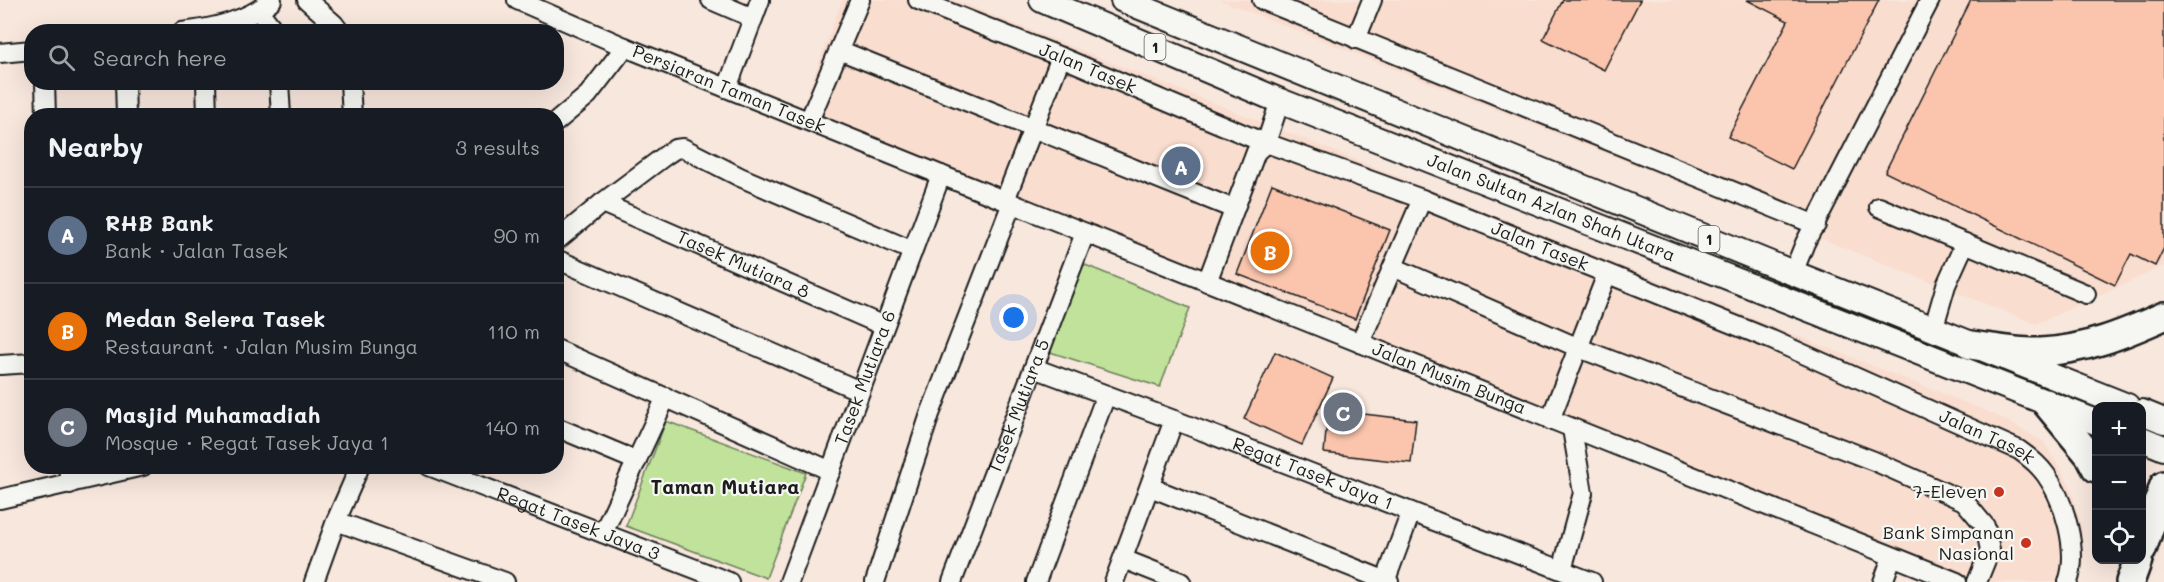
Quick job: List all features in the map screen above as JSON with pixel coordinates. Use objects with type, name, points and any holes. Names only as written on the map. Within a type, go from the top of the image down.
[{"type":"highway","points":[[1971,345],[2038,352],[2080,348],[2131,331],[2164,316]]},
{"type":"highway","points":[[2046,403],[2092,459]]},
{"type":"highway","points":[[2146,538],[2164,485]]},
{"type":"highway","points":[[2117,582],[2119,564]]},
{"type":"highway","points":[[2130,582],[2137,564]]},
{"type":"main road","name":"Jalan Sultan Azlan Shah Utara","points":[[1042,0],[2092,420]]},
{"type":"main road","name":"Jalan Sultan Azlan Shah Utara","points":[[1123,0],[1933,330],[2117,402]]},
{"type":"main road","points":[[1208,34],[1214,46],[1272,75],[1275,95],[1303,81],[1322,86],[1335,85]]},
{"type":"main road","points":[[2146,414],[2164,421]]},
{"type":"main road","points":[[2146,440],[2164,447]]},
{"type":"street","points":[[307,0],[334,24]]},
{"type":"street","name":"Persiaran Taman Tasek","points":[[517,0],[625,47],[941,175]]},
{"type":"street","points":[[711,0],[753,18]]},
{"type":"street","points":[[727,88],[760,0]]},
{"type":"street","points":[[809,121],[860,0]]},
{"type":"street","name":"Jalan Tasek","points":[[918,0],[1061,57],[1259,145],[1422,198],[1772,340],[2019,450],[2046,475],[2064,516],[2072,545],[2073,559],[2068,582]]},
{"type":"street","points":[[1262,0],[1816,225]]},
{"type":"street","points":[[1356,39],[1372,0]]},
{"type":"street","points":[[1793,273],[1805,243],[1930,0]]},
{"type":"street","points":[[219,24],[265,5],[270,24]]},
{"type":"street","points":[[564,115],[588,95],[625,47]]},
{"type":"street","points":[[839,50],[1234,208]]},
{"type":"street","points":[[0,53],[24,51]]},
{"type":"street","points":[[875,582],[930,414],[1008,202],[1033,127],[1061,57]]},
{"type":"street","points":[[45,90],[46,108]]},
{"type":"street","points":[[125,90],[126,108]]},
{"type":"street","points":[[206,90],[207,108]]},
{"type":"street","points":[[279,90],[281,108]]},
{"type":"street","points":[[350,90],[352,108]]},
{"type":"street","points":[[1207,282],[1259,145],[1275,95]]},
{"type":"street","points":[[564,234],[675,149],[683,148],[740,177],[912,251]]},
{"type":"street","name":"Jalan Musim Bunga","points":[[941,175],[1957,582]]},
{"type":"street","name":"Tasek Mutiara 6","points":[[789,582],[941,175]]},
{"type":"street","points":[[1360,344],[1422,198]]},
{"type":"street","name":"Tasek Mutiara 8","points":[[602,203],[884,326]]},
{"type":"street","points":[[1879,207],[2086,294]]},
{"type":"street","name":"Tasek Mutiara 5","points":[[952,582],[1085,232]]},
{"type":"street","points":[[1933,330],[1946,285],[1965,243]]},
{"type":"street","points":[[564,262],[860,392]]},
{"type":"street","points":[[1393,267],[1579,348],[1874,461],[1964,501],[1985,526],[1990,550],[1977,582]]},
{"type":"street","points":[[1550,420],[1607,274]]},
{"type":"street","points":[[564,353],[831,471]]},
{"type":"street","points":[[0,365],[24,364]]},
{"type":"street","name":"Regat Tasek Jaya 1","points":[[1034,368],[1592,582]]},
{"type":"street","points":[[1036,582],[1106,395]]},
{"type":"street","points":[[603,534],[666,398]]},
{"type":"street","points":[[1114,582],[1174,420]]},
{"type":"street","points":[[1562,570],[1584,493],[1572,429]]},
{"type":"street","points":[[564,430],[637,461]]},
{"type":"street","points":[[314,582],[336,521],[357,474]]},
{"type":"street","name":"Regat Tasek Jaya 3","points":[[449,474],[729,582]]},
{"type":"street","points":[[0,499],[69,476]]},
{"type":"street","points":[[1150,487],[1386,582],[1411,512]]},
{"type":"street","points":[[336,521],[505,582]]},
{"type":"street","points":[[1883,582],[1892,557]]},
{"type":"street","points":[[1123,559],[1181,582]]},
{"type":"shaded area","points":[[842,0],[955,0],[1996,415],[2044,442],[2070,485],[2082,530],[2081,582],[1929,582],[796,125]]},
{"type":"shaded area","points":[[1220,0],[2164,0],[2164,266],[2036,324]]},
{"type":"green space","points":[[1083,264],[1190,308],[1160,387],[1050,352]]},
{"type":"green space","points":[[666,421],[806,473],[766,578],[626,526]]},
{"type":"building","points":[[1563,0],[1640,0],[1604,70],[1543,39]]},
{"type":"building","points":[[1747,0],[1879,0],[1792,169],[1728,137],[1788,21]]},
{"type":"building","points":[[1971,0],[2164,0],[2164,248],[2155,266],[2131,254],[2115,285],[1885,172]]},
{"type":"building","points":[[1272,184],[1390,230],[1355,319],[1237,274]]},
{"type":"building","points":[[1275,352],[1333,378],[1302,445],[1244,419]]},
{"type":"building","points":[[1328,410],[1416,420],[1411,463],[1324,453]]},
{"type":"place","name":"RHB Bank","points":[[1181,166]]},
{"type":"place","name":"Medan Selera Tasek","points":[[1270,251]]},
{"type":"place","name":"Masjid Muhamadiah","points":[[1343,412]]},
{"type":"place","name":"7-Eleven","points":[[1999,492]]},
{"type":"place","name":"Bank Simpanan Nasional","points":[[2026,543]]},
{"type":"district","name":"Taman Mutiara","points":[[725,487]]}]
